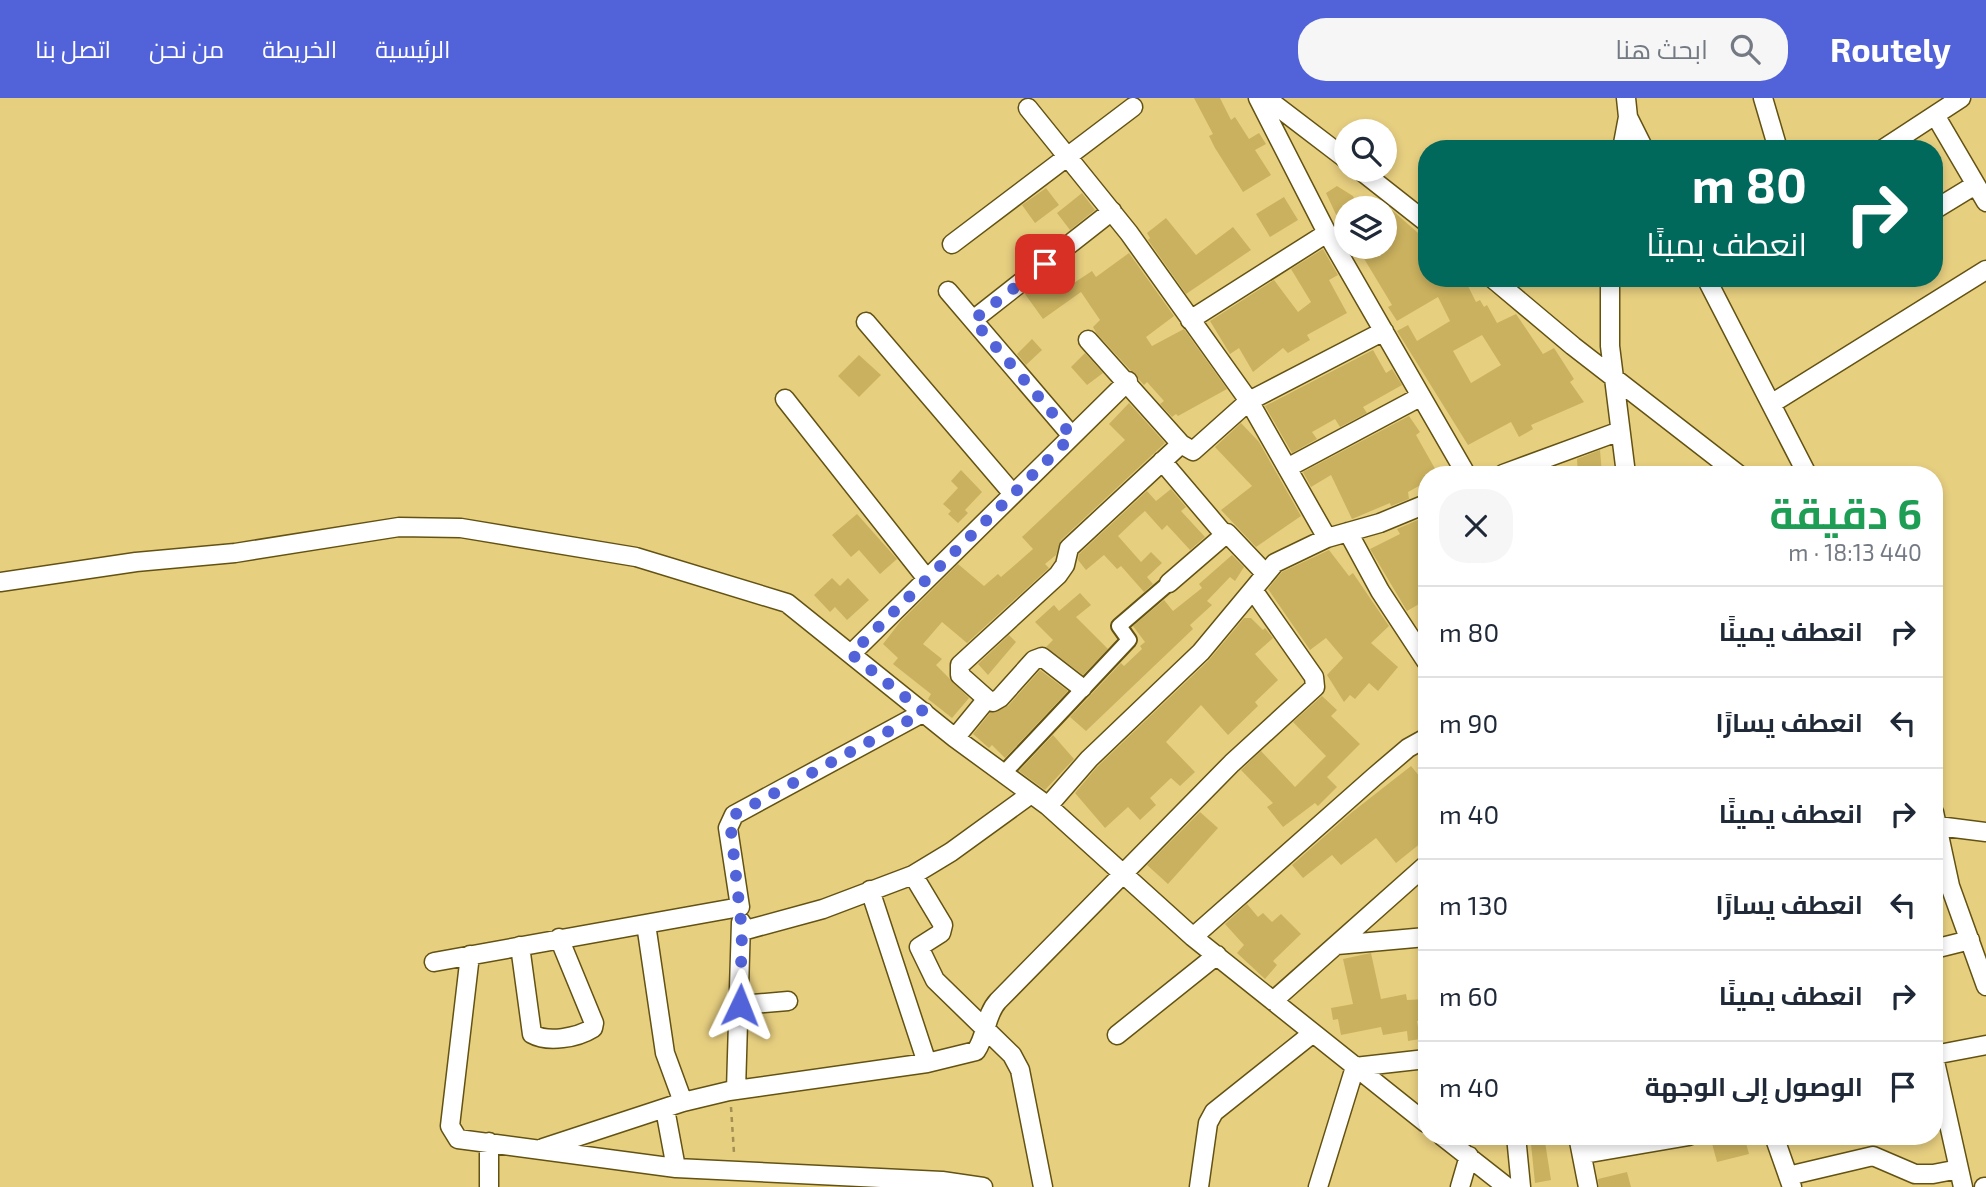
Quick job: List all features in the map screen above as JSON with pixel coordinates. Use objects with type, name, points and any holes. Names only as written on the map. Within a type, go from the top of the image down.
[{"type":"street","points":[[1258,98],[1327,233],[1460,466]]},
{"type":"street","points":[[1266,98],[1334,150]]},
{"type":"street","points":[[1624,140],[1628,117],[1626,98]]},
{"type":"street","points":[[1763,98],[1775,140]]},
{"type":"street","points":[[1897,140],[1961,98]]},
{"type":"street","points":[[952,244],[1070,158],[1133,107]]},
{"type":"street","points":[[1028,108],[1112,211],[1249,401],[1327,538]]},
{"type":"street","points":[[1935,115],[1986,202]]},
{"type":"street","points":[[1628,117],[1640,140]]},
{"type":"street","points":[[1375,182],[1418,216]]},
{"type":"street","points":[[1943,205],[1975,185]]},
{"type":"street","points":[[973,320],[1112,211]]},
{"type":"street","points":[[1190,320],[1327,233]]},
{"type":"street","points":[[1771,404],[1986,270]]},
{"type":"street","points":[[1503,287],[1728,466]]},
{"type":"street","points":[[1610,287],[1613,375],[1625,466]]},
{"type":"street","points":[[1711,287],[1803,466]]},
{"type":"street","points":[[948,291],[1072,436]]},
{"type":"street","points":[[866,322],[1013,494]]},
{"type":"street","points":[[1088,340],[1128,381],[1181,444],[1189,450],[1196,450],[1249,401],[1384,331]]},
{"type":"street","points":[[851,654],[1128,381]]},
{"type":"street","points":[[1287,468],[1420,397]]},
{"type":"street","points":[[785,399],[927,579]]},
{"type":"street","points":[[1525,466],[1620,431]]},
{"type":"street","points":[[1082,688],[1046,658],[1037,657],[1000,698],[993,702],[986,699],[960,675],[960,665],[1058,575],[1065,565],[1069,548],[1181,444]]},
{"type":"street","points":[[1162,461],[1224,534]]},
{"type":"street","points":[[1048,806],[1089,759],[1201,652],[1253,590],[1264,572],[1297,551],[1327,538],[1418,507]]},
{"type":"street","points":[[0,582],[136,562],[234,553],[400,527],[461,528],[636,557],[765,594],[787,603],[955,738],[1048,806],[1193,937],[1418,1117]]},
{"type":"street","points":[[1348,532],[1380,591],[1418,649]]},
{"type":"street","points":[[1003,774],[1129,640],[1119,626],[1224,534],[1231,534],[1264,572]]},
{"type":"street","points":[[544,1148],[683,1102],[733,1091],[927,1062],[976,1051],[986,1032],[992,1007],[1241,754],[1315,687],[1314,677],[1253,590]]},
{"type":"street","points":[[955,738],[986,699]]},
{"type":"street","points":[[733,1091],[740,1005],[742,931],[729,828],[734,815],[924,712]]},
{"type":"street","points":[[1193,937],[1374,777],[1418,742]]},
{"type":"street","points":[[742,931],[779,924],[913,875],[951,852],[1031,794]]},
{"type":"street","points":[[1943,821],[1986,832]]},
{"type":"street","points":[[1943,864],[1986,986]]},
{"type":"street","points":[[1273,1002],[1418,872]]},
{"type":"street","points":[[913,875],[944,930],[922,943],[919,950],[935,980],[1012,1055],[1020,1070],[1043,1187]]},
{"type":"street","points":[[870,890],[927,1062]]},
{"type":"street","points":[[434,962],[740,907]]},
{"type":"street","points":[[646,924],[665,1053],[683,1102]]},
{"type":"street","points":[[520,946],[532,1034],[542,1038],[586,1032],[593,1028],[593,1018],[559,938]]},
{"type":"street","points":[[1337,945],[1418,938]]},
{"type":"street","points":[[1943,946],[1970,940]]},
{"type":"street","points":[[470,955],[450,1126],[458,1139],[544,1148],[676,1168],[942,1181],[983,1187]]},
{"type":"street","points":[[1117,1035],[1217,955]]},
{"type":"street","points":[[740,1005],[788,1002]]},
{"type":"street","points":[[1199,1187],[1208,1123],[1214,1112],[1313,1033]]},
{"type":"street","points":[[1943,1054],[1986,1045]]},
{"type":"street","points":[[1354,1067],[1418,1060]]},
{"type":"street","points":[[1318,1187],[1354,1067]]},
{"type":"street","points":[[1943,1096],[1963,1187]]},
{"type":"street","points":[[664,1109],[676,1168]]},
{"type":"street","points":[[489,1142],[489,1187]]},
{"type":"street","points":[[1454,1145],[1507,1187]]},
{"type":"street","points":[[1517,1145],[1521,1187]]},
{"type":"street","points":[[1581,1145],[1588,1187]]},
{"type":"street","points":[[1584,1154],[1636,1145]]},
{"type":"street","points":[[1777,1145],[1790,1182],[1873,1156],[1915,1174],[1933,1174],[1959,1168]]},
{"type":"street","points":[[1460,1187],[1469,1156]]},
{"type":"path","points":[[733,1091],[736,1173]]},
{"type":"building","points":[[1194,98],[1220,98],[1231,120],[1235,117],[1249,139],[1259,133],[1266,144],[1255,150],[1271,175],[1243,192],[1215,148],[1209,136],[1213,134]]},
{"type":"building","points":[[1337,186],[1353,196],[1334,196],[1334,210],[1326,193]]},
{"type":"building","points":[[1046,188],[1059,205],[1035,223],[1022,205]]},
{"type":"building","points":[[1082,193],[1095,210],[1070,230],[1057,213]]},
{"type":"building","points":[[1284,197],[1298,220],[1270,237],[1256,214]]},
{"type":"building","points":[[1397,214],[1418,233],[1418,287],[1468,287],[1476,302],[1480,300],[1484,307],[1487,305],[1497,323],[1516,314],[1543,354],[1554,348],[1574,379],[1570,382],[1584,402],[1531,425],[1533,429],[1519,437],[1511,422],[1468,445],[1397,331],[1408,325],[1417,341],[1450,321],[1438,297],[1397,321],[1388,307],[1392,305],[1364,259],[1397,259]],"holes":[[[1482,335],[1501,365],[1471,383],[1453,351]]]},
{"type":"building","points":[[1166,218],[1196,255],[1233,227],[1251,250],[1186,294],[1148,240],[1150,238],[1147,233]]},
{"type":"building","points":[[1323,249],[1338,275],[1329,280],[1347,313],[1307,335],[1310,340],[1288,353],[1283,348],[1253,372],[1239,348],[1230,354],[1210,321],[1274,280],[1298,312],[1311,302],[1291,269]]},
{"type":"building","points":[[1129,253],[1174,316],[1146,337],[1152,346],[1184,329],[1227,389],[1178,416],[1176,414],[1172,417],[1160,404],[1164,401],[1147,382],[1144,385],[1097,334],[1093,327],[1100,320],[1081,292],[1043,319],[1025,294],[1045,278],[1057,294],[1092,271],[1096,277]]},
{"type":"building","points":[[1032,339],[1042,350],[1026,365],[1017,354]]},
{"type":"building","points":[[1373,350],[1386,373],[1392,369],[1402,385],[1363,407],[1367,413],[1340,427],[1335,419],[1312,432],[1317,439],[1292,453],[1265,406]]},
{"type":"building","points":[[1085,353],[1103,373],[1087,385],[1071,367]]},
{"type":"building","points":[[859,355],[881,375],[859,397],[838,376]]},
{"type":"building","points":[[1129,403],[1165,443],[1061,540],[1056,555],[1045,564],[1049,568],[967,643],[942,622],[923,644],[942,659],[936,665],[969,698],[952,718],[928,699],[931,694],[893,664],[898,658],[883,644],[900,622],[958,564],[984,586],[998,574],[1001,577],[1033,549],[1022,537],[1125,440],[1109,424]]},
{"type":"building","points":[[1409,416],[1420,432],[1416,435],[1433,466],[1418,466],[1418,486],[1408,492],[1409,499],[1391,506],[1390,503],[1352,519],[1331,475],[1311,487],[1303,472]]},
{"type":"building","points":[[1241,423],[1259,442],[1301,516],[1256,547],[1221,510],[1252,486],[1215,447]]},
{"type":"building","points":[[1600,450],[1601,466],[1577,466],[1577,459]]},
{"type":"building","points":[[961,470],[982,492],[965,510],[968,513],[958,523],[948,514],[951,511],[943,504],[958,488],[951,481]]},
{"type":"building","points":[[1171,489],[1186,507],[1181,511],[1205,537],[1190,550],[1167,525],[1162,530],[1145,511],[1118,536],[1141,562],[1151,552],[1162,563],[1147,577],[1153,584],[1144,592],[1121,566],[1117,569],[1104,555],[1086,570],[1078,560],[1079,554],[1147,491],[1156,501]]},
{"type":"building","points":[[857,514],[897,559],[880,574],[859,550],[851,557],[832,535]]},
{"type":"building","points":[[1418,520],[1418,605],[1407,611],[1370,549],[1400,534],[1397,529]]},
{"type":"building","points":[[1329,550],[1349,576],[1353,573],[1389,626],[1371,643],[1398,667],[1378,691],[1369,683],[1355,699],[1350,695],[1344,702],[1327,675],[1343,658],[1326,638],[1310,650],[1268,589],[1282,572]]},
{"type":"building","points":[[1232,555],[1244,567],[1235,581],[1230,577],[1207,601],[1212,605],[1190,625],[1193,629],[1086,731],[1070,717],[1121,663],[1124,666],[1142,649],[1140,646],[1145,642],[1133,626],[1164,600],[1173,611],[1202,588],[1199,584]]},
{"type":"building","points":[[832,578],[840,586],[848,578],[869,600],[847,620],[835,607],[830,612],[814,595]]},
{"type":"building","points":[[1080,593],[1091,605],[1076,617],[1108,649],[1083,675],[1046,647],[1053,640],[1035,622],[1054,605],[1059,611]]},
{"type":"building","points":[[1244,618],[1251,618],[1273,638],[1255,654],[1278,680],[1255,702],[1258,706],[1228,735],[1201,705],[1166,742],[1195,772],[1180,786],[1171,778],[1150,798],[1156,805],[1140,820],[1128,807],[1105,828],[1075,793],[1097,767],[1209,660]]},
{"type":"building","points":[[1009,635],[1016,642],[988,675],[978,664]]},
{"type":"building","points":[[1040,670],[1068,691],[1005,758],[992,745],[989,748],[973,734],[990,713],[1008,706]]},
{"type":"building","points":[[1322,696],[1337,710],[1331,716],[1360,744],[1327,777],[1337,787],[1318,806],[1315,803],[1283,827],[1267,807],[1273,803],[1241,770],[1261,751],[1295,787],[1326,756],[1293,722]]},
{"type":"building","points":[[1053,735],[1074,759],[1045,790],[1019,771]]},
{"type":"building","points":[[1411,766],[1418,774],[1418,845],[1396,863],[1376,838],[1341,865],[1332,855],[1303,878],[1292,865],[1351,813]]},
{"type":"building","points":[[1200,812],[1218,828],[1168,884],[1147,865]]},
{"type":"building","points":[[1247,904],[1258,917],[1263,913],[1272,922],[1281,914],[1301,934],[1273,961],[1277,965],[1265,979],[1237,953],[1244,945],[1225,924]]},
{"type":"building","points":[[1371,953],[1381,999],[1406,994],[1407,1000],[1418,999],[1418,1039],[1408,1041],[1407,1031],[1383,1035],[1381,1027],[1341,1035],[1338,1019],[1333,1020],[1331,1008],[1353,1004],[1343,959]]},
{"type":"building","points":[[1531,1145],[1545,1145],[1551,1180],[1535,1183]]},
{"type":"building","points":[[1712,1145],[1746,1145],[1749,1154],[1717,1162]]},
{"type":"building","points":[[1627,1172],[1631,1187],[1599,1187],[1598,1179]]},
{"type":"route","points":[[740,1005],[742,931],[730,821],[734,815],[924,712],[851,654],[1072,436],[973,320],[1045,264]]}]
